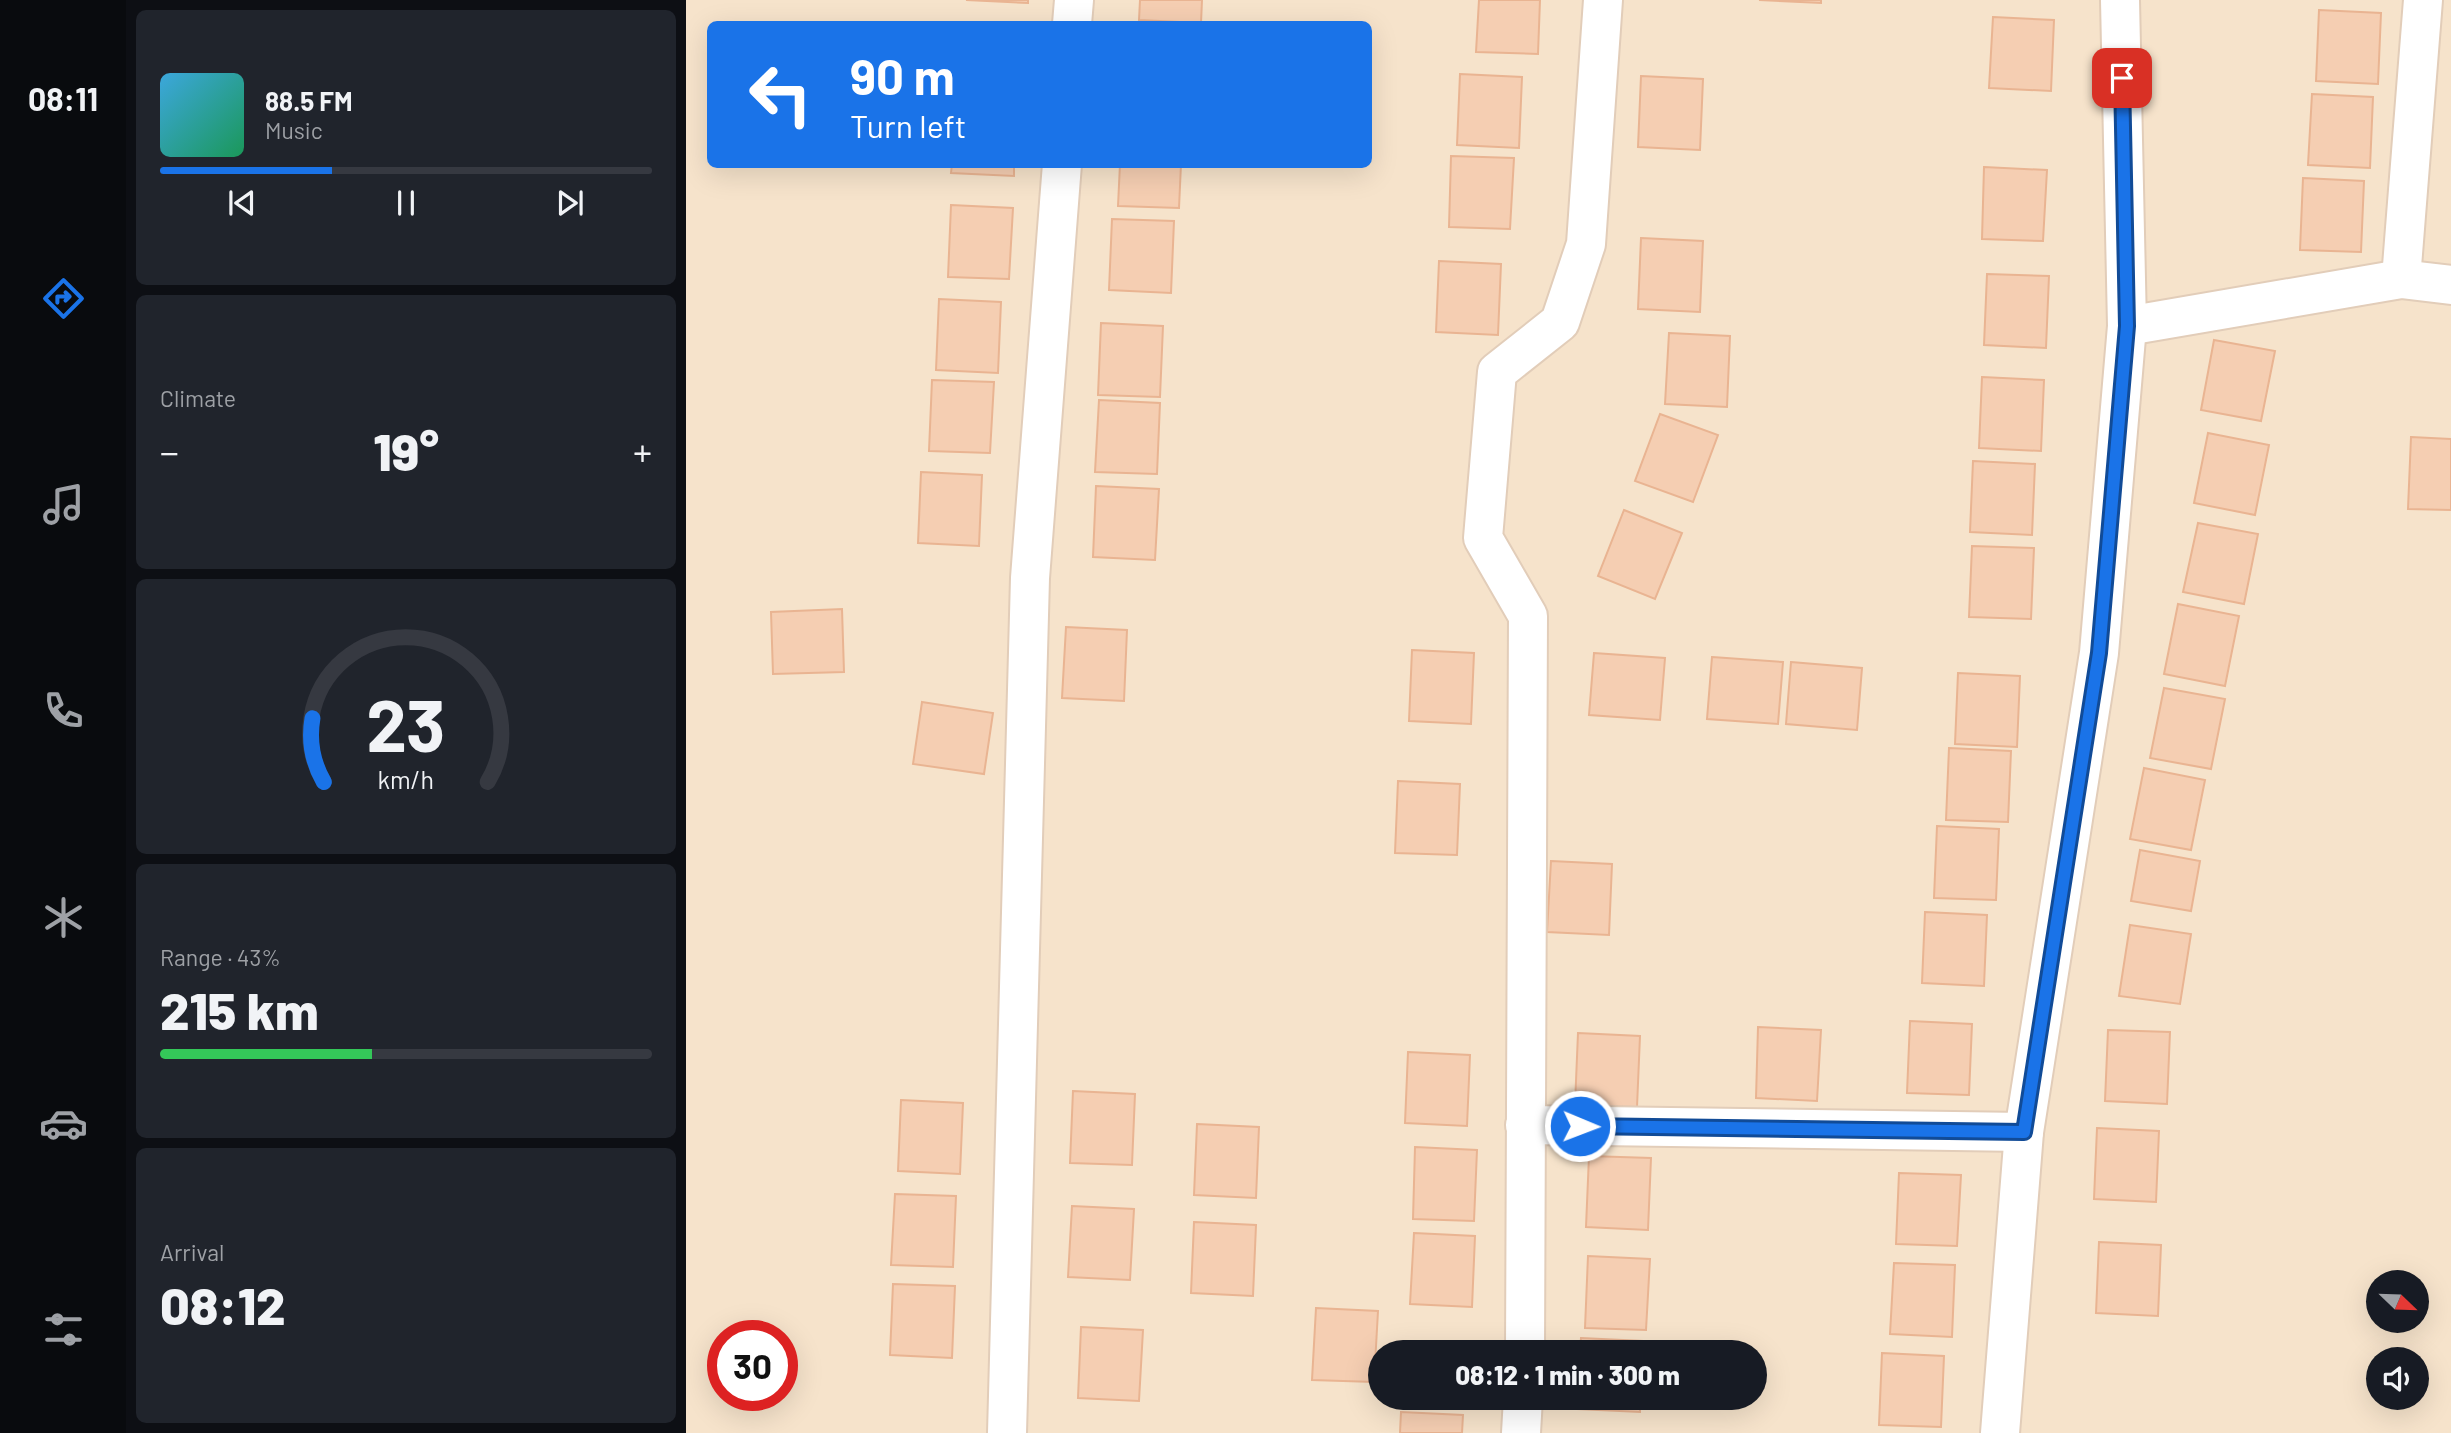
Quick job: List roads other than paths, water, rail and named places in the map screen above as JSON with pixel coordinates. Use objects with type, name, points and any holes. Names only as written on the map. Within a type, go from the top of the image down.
[{"type":"street","points":[[1072,21],[1074,0]]},
{"type":"street","points":[[1525,1340],[1528,615],[1483,538],[1497,372],[1560,322],[1586,244],[1602,0]]},
{"type":"street","points":[[2000,1433],[2024,1132],[2099,653],[2127,326],[2120,0]]},
{"type":"street","points":[[2401,279],[2423,0]]},
{"type":"street","points":[[1007,1433],[1030,578],[1062,168]]},
{"type":"street","points":[[2127,326],[2401,279],[2451,285]]},
{"type":"street","points":[[1525,1125],[2024,1132]]},
{"type":"street","points":[[1521,1433],[1522,1410]]}]
